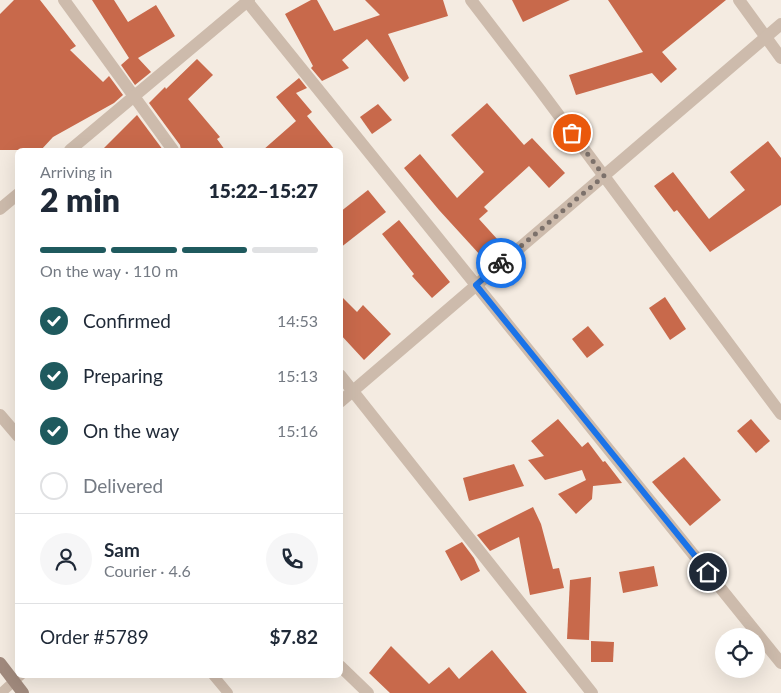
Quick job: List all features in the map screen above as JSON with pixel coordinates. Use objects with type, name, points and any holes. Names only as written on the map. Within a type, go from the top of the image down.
[{"type":"street","points":[[64,0],[172,148]]},
{"type":"street","points":[[72,148],[247,0],[781,663]]},
{"type":"street","points":[[471,0],[781,414]]},
{"type":"street","points":[[739,0],[781,58]]},
{"type":"street","points":[[343,399],[781,24]]},
{"type":"street","points":[[0,209],[15,196]]},
{"type":"street","points":[[343,378],[592,693]]},
{"type":"street","points":[[0,415],[15,432]]},
{"type":"street","points":[[0,663],[15,676]]},
{"type":"street","points":[[343,669],[368,693]]},
{"type":"street","points":[[18,678],[24,693]]},
{"type":"lane","points":[[1,693],[18,678]]},
{"type":"lane","points":[[216,678],[228,693]]},
{"type":"building","points":[[14,0],[40,0],[76,46],[70,50],[103,82],[109,76],[123,95],[114,103],[53,137],[43,148],[0,150],[0,14]]},
{"type":"building","points":[[92,0],[114,0],[128,22],[156,5],[175,36],[138,58],[151,72],[135,85],[121,65],[129,58]]},
{"type":"building","points":[[311,0],[317,0],[334,31],[380,15],[365,0],[443,0],[448,16],[388,34],[409,78],[404,82],[367,39],[342,60],[349,68],[322,81],[311,68],[313,66],[285,14]]},
{"type":"building","points":[[512,0],[570,0],[523,22]]},
{"type":"building","points":[[608,0],[726,0],[662,52],[677,69],[661,83],[652,73],[576,95],[569,75],[643,52]]},
{"type":"building","points":[[197,59],[213,75],[188,99],[220,137],[217,139],[224,148],[181,148],[149,103],[165,87],[166,89]]},
{"type":"building","points":[[299,78],[307,88],[296,93],[312,112],[307,116],[333,148],[265,148],[296,121],[276,97]]},
{"type":"building","points":[[487,103],[524,145],[532,138],[565,173],[549,188],[529,166],[484,207],[488,211],[479,219],[498,240],[481,256],[404,168],[420,154],[457,198],[484,172],[451,135]]},
{"type":"building","points":[[378,104],[392,120],[372,134],[360,117]]},
{"type":"building","points":[[137,115],[162,148],[104,148]]},
{"type":"building","points":[[768,141],[781,158],[781,205],[710,252],[677,210],[674,212],[654,186],[673,172],[709,219],[745,190],[730,172]]},
{"type":"building","points":[[368,190],[386,212],[343,246],[343,210]]},
{"type":"building","points":[[399,220],[450,282],[432,298],[412,276],[414,274],[382,234]]},
{"type":"building","points":[[665,297],[686,329],[670,340],[649,308]]},
{"type":"building","points":[[343,298],[357,312],[363,305],[391,334],[364,360],[343,337]]},
{"type":"building","points":[[588,326],[604,345],[587,358],[572,339]]},
{"type":"building","points":[[558,419],[582,447],[588,442],[622,483],[593,486],[592,499],[576,514],[558,494],[586,480],[582,470],[545,480],[528,460],[544,456],[531,441]]},
{"type":"building","points":[[751,419],[770,441],[756,453],[737,431]]},
{"type":"building","points":[[684,457],[721,500],[690,526],[652,482]]},
{"type":"building","points":[[514,464],[524,486],[469,501],[463,478]]},
{"type":"building","points":[[533,507],[541,524],[553,569],[559,568],[564,588],[530,595],[519,537],[490,551],[477,535]]},
{"type":"building","points":[[462,542],[474,558],[480,571],[461,581],[445,551]]},
{"type":"building","points":[[654,566],[658,586],[623,593],[619,572]]},
{"type":"building","points":[[591,577],[589,640],[567,639],[570,580]]},
{"type":"building","points":[[591,641],[614,642],[613,662],[591,662]]},
{"type":"building","points":[[391,646],[429,684],[449,667],[459,679],[492,650],[527,693],[390,693],[369,673]]},
{"type":"way so far","points":[[501,263],[604,176],[572,133]]},
{"type":"route","points":[[501,263],[476,285],[708,572]]}]
